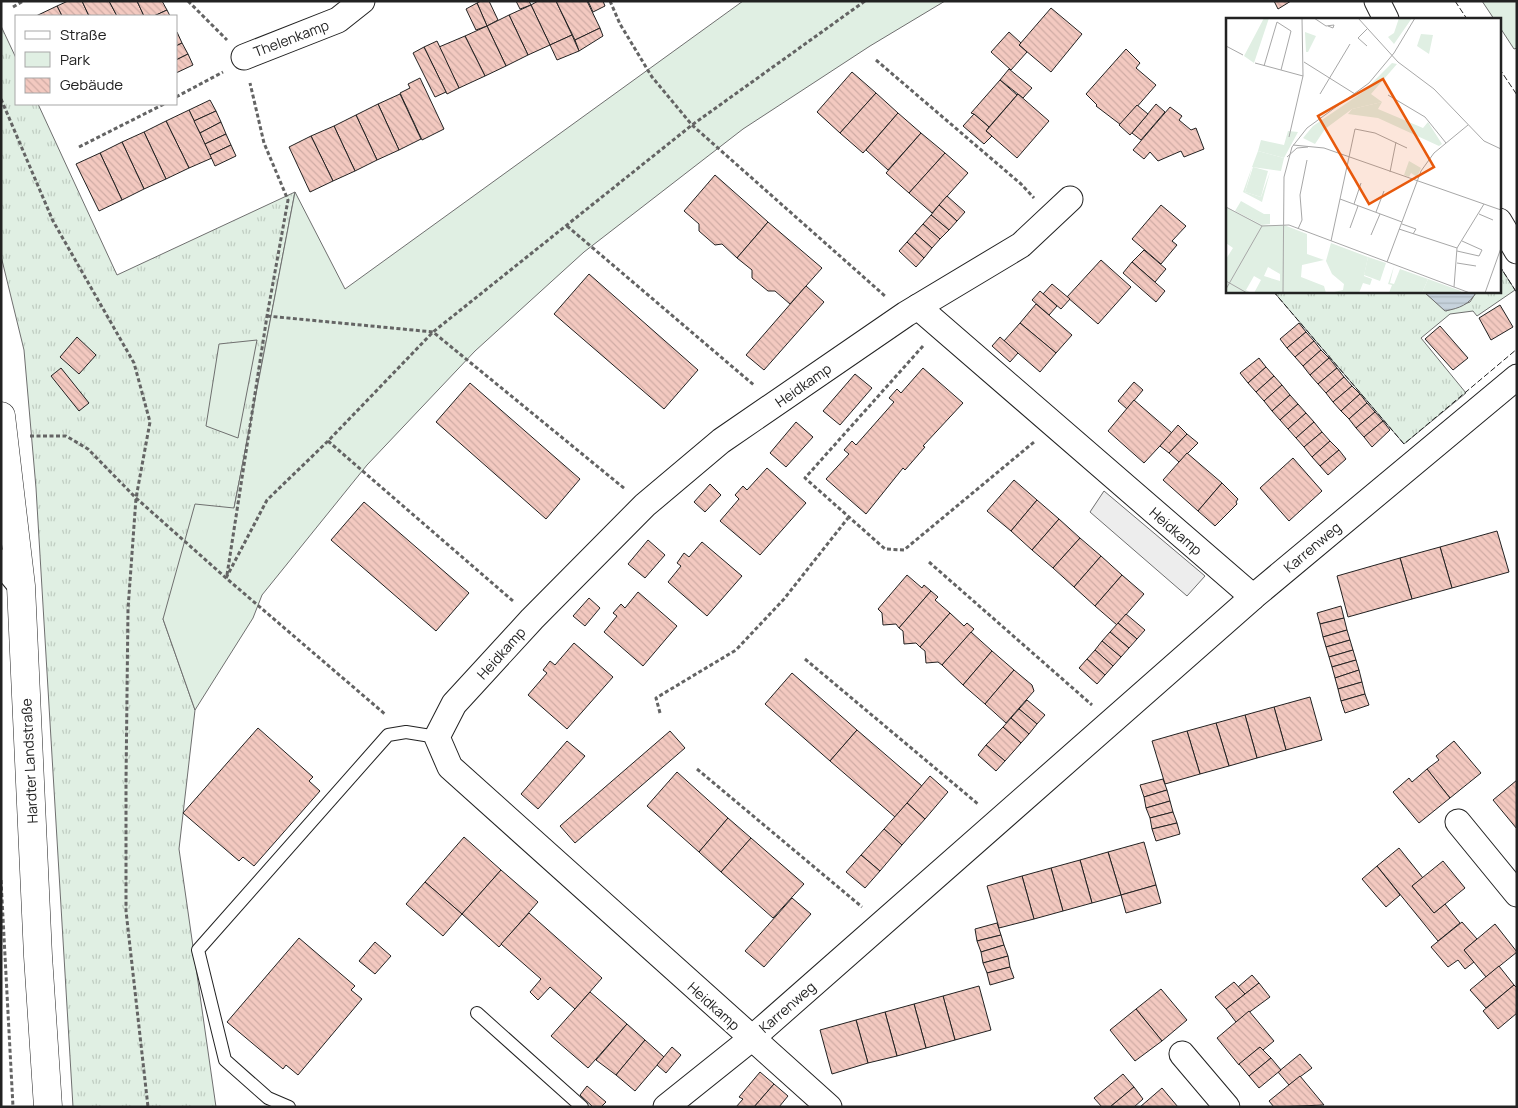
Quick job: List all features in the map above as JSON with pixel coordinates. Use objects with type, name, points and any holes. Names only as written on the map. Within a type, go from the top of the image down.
[{"type":"main road","name":"Hardter Landstraße","points":[[3,427],[7,501],[21,586],[38,956],[48,1107]]},
{"type":"street","name":"Thelenkamp","points":[[244,57],[338,20],[362,1]]},
{"type":"street","points":[[1378,1],[1386,18]]},
{"type":"street","name":"Heidkamp","points":[[829,1107],[450,767],[437,737],[454,704],[532,619],[645,505],[721,441],[912,311],[1021,245],[1070,199]]},
{"type":"street","points":[[1500,223],[1517,251]]},
{"type":"street","name":"Heidkamp","points":[[912,311],[940,327],[1253,597]]},
{"type":"street","name":"Karrenweg","points":[[666,1107],[751,1038],[1253,597],[1517,377]]},
{"type":"street","points":[[1,562],[21,586]]},
{"type":"street","points":[[1458,822],[1517,894]]},
{"type":"street","points":[[1182,1054],[1227,1107]]},
{"type":"lane","points":[[289,1107],[268,1098],[225,1060],[198,950],[388,735],[406,732],[437,737]]},
{"type":"lane","points":[[478,1013],[582,1107]]},
{"type":"path","points":[[13,7],[23,1]]},
{"type":"path","points":[[188,1],[244,57],[264,143],[288,200],[267,316],[226,578]]},
{"type":"path","points":[[610,1],[620,24],[652,77],[692,125],[912,311]]},
{"type":"path","points":[[226,578],[267,500],[328,441],[433,332],[692,125],[865,1]]},
{"type":"path","points":[[178,96],[219,76],[244,57]]},
{"type":"path","points":[[876,60],[1021,184],[1051,217]]},
{"type":"path","points":[[1,98],[52,221],[134,363],[150,422],[136,498],[128,609],[126,911],[148,1107]]},
{"type":"path","points":[[79,147],[162,105]]},
{"type":"path","points":[[567,226],[776,404]]},
{"type":"path","points":[[267,316],[433,332],[645,505]]},
{"type":"path","points":[[940,327],[806,478],[848,518],[884,549],[904,550],[1054,426]]},
{"type":"path","points":[[3,427],[66,436],[88,449],[136,498],[226,578],[406,732]]},
{"type":"path","points":[[328,441],[532,619]]},
{"type":"path","points":[[660,713],[656,698],[736,650],[784,599],[848,518]]},
{"type":"path","points":[[929,562],[1112,722]]},
{"type":"path","points":[[805,658],[980,806],[996,822]]},
{"type":"path","points":[[697,769],[882,924]]},
{"type":"path","points":[[1,880],[13,1107]]},
{"type":"green space","points":[[743,1],[945,1],[870,46],[743,129],[584,252],[475,351],[367,465],[262,595],[253,618],[195,710],[163,619],[195,504],[234,508],[295,192],[345,289]]},
{"type":"green space","points":[[1482,1],[1517,1],[1517,48],[1514,49],[1500,28],[1500,18],[1493,18]]},
{"type":"green space","points":[[1,26],[15,56],[15,105],[38,105],[117,275],[295,192],[234,508],[163,619],[195,710],[179,849],[216,1107],[73,1107],[36,488],[24,350],[1,256]]},
{"type":"green space","points":[[1500,267],[1515,290],[1477,316],[1473,311],[1450,314],[1421,338],[1466,393],[1404,444],[1274,292],[1424,292],[1446,311],[1470,302],[1476,292],[1500,292]]},
{"type":"green space","points":[[257,340],[238,438],[206,426],[219,344]]},
{"type":"shaded area","points":[[1424,292],[1476,292],[1471,300],[1464,305],[1445,311]]},
{"type":"shaded area","points":[[1104,491],[1205,576],[1187,596],[1090,512]]},
{"type":"building","points":[[68,1],[82,1],[89,15],[62,15],[57,6]]},
{"type":"building","points":[[82,1],[109,1],[116,15],[89,15]]},
{"type":"building","points":[[109,1],[137,1],[144,15],[116,15]]},
{"type":"building","points":[[137,1],[162,1],[167,10],[156,15],[144,15]]},
{"type":"building","points":[[489,1],[498,20],[487,26],[477,3]]},
{"type":"building","points":[[516,1],[529,1],[531,5],[520,9]]},
{"type":"building","points":[[538,1],[556,1],[572,35],[550,45],[531,5]]},
{"type":"building","points":[[556,1],[587,1],[600,28],[575,40]]},
{"type":"building","points":[[588,1],[603,1],[605,6],[593,12]]},
{"type":"building","points":[[1274,1],[1291,1],[1278,9]]},
{"type":"building","points":[[477,3],[487,26],[476,30],[466,9]]},
{"type":"building","points":[[531,5],[550,45],[528,55],[509,15]]},
{"type":"building","points":[[57,6],[62,15],[38,15]]},
{"type":"building","points":[[1051,8],[1082,34],[1051,72],[1019,45]]},
{"type":"building","points":[[167,10],[170,15],[156,15]]},
{"type":"building","points":[[509,15],[528,55],[506,66],[487,26]]},
{"type":"building","points":[[487,26],[506,66],[485,76],[465,36]]},
{"type":"building","points":[[600,28],[603,36],[579,51],[575,40]]},
{"type":"building","points":[[1009,32],[1021,43],[1019,45],[1027,52],[1011,70],[991,52]]},
{"type":"building","points":[[178,34],[182,43],[178,45]]},
{"type":"building","points":[[572,35],[579,51],[557,60],[550,45]]},
{"type":"building","points":[[465,36],[485,76],[459,88],[439,47]]},
{"type":"building","points":[[437,41],[459,88],[447,94],[424,47]]},
{"type":"building","points":[[182,43],[188,54],[178,59],[178,45]]},
{"type":"building","points":[[424,47],[446,92],[435,97],[413,53]]},
{"type":"building","points":[[1126,49],[1140,63],[1136,68],[1156,85],[1121,125],[1096,106],[1086,94]]},
{"type":"building","points":[[188,54],[193,65],[178,72],[178,59]]},
{"type":"building","points":[[1009,69],[1032,88],[1023,98],[1000,80]]},
{"type":"building","points":[[852,72],[876,93],[840,133],[817,112]]},
{"type":"building","points":[[420,78],[444,129],[422,140],[400,93],[410,88],[408,84]]},
{"type":"building","points":[[1000,80],[1017,95],[989,127],[971,113]]},
{"type":"building","points":[[876,93],[898,113],[863,153],[840,133]]},
{"type":"building","points":[[400,94],[421,139],[399,150],[378,104]]},
{"type":"building","points":[[1018,94],[1049,121],[1017,158],[986,131]]},
{"type":"building","points":[[210,100],[216,111],[194,121],[189,110]]},
{"type":"building","points":[[378,104],[399,150],[377,160],[356,115]]},
{"type":"building","points":[[1156,104],[1165,112],[1141,140],[1132,133]]},
{"type":"building","points":[[1137,105],[1148,114],[1130,135],[1119,125]]},
{"type":"building","points":[[1170,107],[1182,116],[1179,120],[1191,130],[1196,128],[1204,149],[1184,157],[1181,151],[1158,161],[1150,152],[1144,159],[1133,150]]},
{"type":"building","points":[[189,110],[212,158],[189,168],[166,121]]},
{"type":"building","points":[[216,111],[221,122],[200,133],[194,121]]},
{"type":"building","points":[[898,113],[921,133],[888,170],[866,150]]},
{"type":"building","points":[[974,114],[989,127],[986,131],[992,136],[984,144],[963,126]]},
{"type":"building","points":[[356,115],[377,160],[355,171],[334,126]]},
{"type":"building","points":[[166,121],[189,168],[166,179],[144,132]]},
{"type":"building","points":[[221,122],[226,134],[205,144],[200,133]]},
{"type":"building","points":[[334,126],[355,171],[333,181],[311,136]]},
{"type":"building","points":[[144,132],[166,179],[144,189],[122,142]]},
{"type":"building","points":[[921,133],[945,153],[909,193],[886,173]]},
{"type":"building","points":[[226,134],[231,145],[210,155],[205,144]]},
{"type":"building","points":[[311,136],[333,181],[310,192],[289,147]]},
{"type":"building","points":[[122,142],[144,189],[122,200],[100,153]]},
{"type":"building","points":[[231,145],[236,156],[215,166],[210,155]]},
{"type":"building","points":[[100,153],[122,200],[99,211],[76,164]]},
{"type":"building","points":[[945,153],[968,173],[932,213],[909,193]]},
{"type":"building","points":[[715,175],[768,222],[737,258],[722,244],[715,245],[699,231],[699,224],[684,211]]},
{"type":"building","points":[[947,196],[965,212],[957,221],[939,205]]},
{"type":"building","points":[[939,205],[957,221],[949,230],[931,215]]},
{"type":"building","points":[[1161,205],[1186,226],[1172,241],[1177,245],[1161,264],[1132,239]]},
{"type":"building","points":[[931,215],[949,230],[940,239],[923,224]]},
{"type":"building","points":[[768,222],[822,268],[790,304],[775,291],[768,291],[752,278],[752,270],[737,258]]},
{"type":"building","points":[[923,224],[940,239],[932,248],[915,233]]},
{"type":"building","points":[[915,233],[932,248],[924,258],[907,242]]},
{"type":"building","points":[[907,242],[924,258],[916,267],[899,251]]},
{"type":"building","points":[[1144,250],[1166,269],[1155,282],[1132,262]]},
{"type":"building","points":[[1101,260],[1131,287],[1098,324],[1067,297]]},
{"type":"building","points":[[1132,262],[1165,291],[1156,302],[1123,273]]},
{"type":"building","points":[[589,274],[698,370],[664,409],[554,314]]},
{"type":"building","points":[[1052,284],[1070,299],[1061,309],[1043,294]]},
{"type":"building","points":[[806,286],[824,302],[764,370],[746,355]]},
{"type":"building","points":[[1040,291],[1057,306],[1049,315],[1032,300]]},
{"type":"building","points":[[1036,304],[1072,335],[1056,353],[1020,323]]},
{"type":"building","points":[[1500,305],[1513,327],[1491,340],[1479,318]]},
{"type":"building","points":[[1020,323],[1056,353],[1040,372],[1004,341]]},
{"type":"building","points":[[1299,323],[1306,332],[1287,348],[1280,339]]},
{"type":"building","points":[[1440,326],[1468,358],[1453,370],[1425,339]]},
{"type":"building","points":[[1306,332],[1314,341],[1295,357],[1287,348]]},
{"type":"building","points":[[77,337],[96,355],[79,374],[60,357]]},
{"type":"building","points":[[1000,337],[1018,353],[1010,362],[992,346]]},
{"type":"building","points":[[1314,341],[1321,350],[1303,366],[1295,357]]},
{"type":"building","points":[[1321,350],[1329,358],[1310,375],[1303,366]]},
{"type":"building","points":[[1259,358],[1266,367],[1248,383],[1240,373]]},
{"type":"building","points":[[1329,358],[1337,368],[1318,384],[1310,375]]},
{"type":"building","points":[[1266,367],[1274,376],[1256,392],[1248,383]]},
{"type":"building","points":[[61,368],[89,403],[79,411],[51,376]]},
{"type":"building","points":[[923,368],[963,403],[923,446],[925,447],[905,470],[903,468],[866,514],[826,479],[849,454],[844,450],[852,441],[856,445],[894,402],[889,398],[897,389],[901,393]]},
{"type":"building","points":[[1337,368],[1344,377],[1326,393],[1318,384]]},
{"type":"building","points":[[855,374],[872,388],[840,425],[823,411]]},
{"type":"building","points":[[1274,376],[1282,385],[1264,401],[1256,392]]},
{"type":"building","points":[[1344,377],[1352,386],[1333,402],[1326,393]]},
{"type":"building","points":[[1134,382],[1143,390],[1127,409],[1118,401]]},
{"type":"building","points":[[470,383],[580,479],[546,519],[436,422]]},
{"type":"building","points":[[1282,385],[1290,395],[1272,411],[1264,401]]},
{"type":"building","points":[[1352,386],[1360,394],[1341,411],[1333,402]]},
{"type":"building","points":[[1360,394],[1367,403],[1349,419],[1341,411]]},
{"type":"building","points":[[1290,395],[1298,404],[1280,420],[1272,411]]},
{"type":"building","points":[[1134,400],[1172,433],[1144,463],[1108,431]]},
{"type":"building","points":[[1367,403],[1375,412],[1356,428],[1349,419]]},
{"type":"building","points":[[1298,404],[1306,413],[1288,429],[1280,420]]},
{"type":"building","points":[[1375,412],[1383,421],[1364,437],[1356,428]]},
{"type":"building","points":[[1306,413],[1314,422],[1296,438],[1288,429]]},
{"type":"building","points":[[1383,421],[1390,430],[1372,447],[1364,437]]},
{"type":"building","points":[[796,422],[813,437],[786,467],[770,453]]},
{"type":"building","points":[[1314,422],[1322,432],[1304,447],[1296,438]]},
{"type":"building","points":[[1178,425],[1187,434],[1169,453],[1160,446]]},
{"type":"building","points":[[1322,432],[1330,441],[1312,457],[1304,447]]},
{"type":"building","points":[[1187,434],[1198,443],[1179,462],[1169,453]]},
{"type":"building","points":[[1330,441],[1339,450],[1320,466],[1312,457]]},
{"type":"building","points":[[1339,450],[1346,459],[1328,475],[1320,466]]},
{"type":"building","points":[[1187,453],[1222,483],[1198,511],[1163,480]]},
{"type":"building","points":[[1293,458],[1322,491],[1289,521],[1260,488]]},
{"type":"building","points":[[767,468],[806,503],[760,555],[720,521],[739,499],[735,495],[743,486],[747,490]]},
{"type":"building","points":[[1014,480],[1037,500],[1011,531],[987,511]]},
{"type":"building","points":[[1222,483],[1238,499],[1237,504],[1215,526],[1198,511]]},
{"type":"building","points":[[710,484],[721,495],[705,512],[694,502]]},
{"type":"building","points":[[1037,500],[1059,519],[1032,550],[1011,531]]},
{"type":"building","points":[[364,502],[469,593],[436,631],[331,540]]},
{"type":"building","points":[[1059,519],[1080,538],[1053,568],[1032,550]]},
{"type":"building","points":[[1497,531],[1509,572],[1452,588],[1440,547]]},
{"type":"building","points":[[1080,538],[1101,556],[1074,587],[1053,568]]},
{"type":"building","points":[[648,540],[665,555],[645,578],[628,564]]},
{"type":"building","points":[[702,542],[742,576],[707,616],[668,582],[681,566],[677,563],[684,553],[689,557]]},
{"type":"building","points":[[1440,547],[1452,588],[1412,599],[1400,558]]},
{"type":"building","points":[[1101,556],[1122,575],[1095,606],[1074,587]]},
{"type":"building","points":[[1400,558],[1412,599],[1348,617],[1337,576]]},
{"type":"building","points":[[907,575],[922,588],[924,585],[931,591],[899,628],[896,624],[883,625],[882,613],[878,609]]},
{"type":"building","points":[[1122,575],[1144,594],[1117,625],[1095,606]]},
{"type":"building","points":[[931,591],[938,597],[935,600],[950,613],[920,647],[916,643],[904,644],[903,631],[899,628]]},
{"type":"building","points":[[638,592],[677,626],[643,666],[604,632],[617,616],[613,613],[621,604],[625,608]]},
{"type":"building","points":[[589,598],[600,608],[585,626],[573,616]]},
{"type":"building","points":[[1341,606],[1344,618],[1320,624],[1317,613]]},
{"type":"building","points":[[950,613],[964,626],[967,623],[974,629],[942,665],[938,662],[926,663],[925,651],[920,647]]},
{"type":"building","points":[[1126,614],[1145,630],[1137,639],[1118,623]]},
{"type":"building","points":[[1344,618],[1347,630],[1323,637],[1320,624]]},
{"type":"building","points":[[1118,623],[1137,639],[1129,648],[1110,632]]},
{"type":"building","points":[[1347,630],[1350,640],[1326,647],[1323,637]]},
{"type":"building","points":[[971,632],[992,651],[963,685],[942,665]]},
{"type":"building","points":[[1110,632],[1129,648],[1121,657],[1102,641]]},
{"type":"building","points":[[1350,640],[1353,650],[1329,657],[1326,647]]},
{"type":"building","points":[[1102,641],[1121,657],[1113,666],[1095,650]]},
{"type":"building","points":[[574,643],[613,677],[567,729],[528,695],[547,673],[543,670],[550,661],[555,665]]},
{"type":"building","points":[[1095,650],[1113,666],[1105,675],[1087,659]]},
{"type":"building","points":[[1353,650],[1356,660],[1332,667],[1329,657]]},
{"type":"building","points":[[992,651],[1014,670],[985,704],[963,685]]},
{"type":"building","points":[[1087,659],[1105,675],[1097,684],[1079,668]]},
{"type":"building","points":[[1356,660],[1359,670],[1335,678],[1332,667]]},
{"type":"building","points":[[1014,670],[1032,685],[1034,691],[1006,723],[985,704]]},
{"type":"building","points":[[1359,670],[1362,682],[1338,689],[1335,678]]},
{"type":"building","points":[[792,673],[857,730],[830,761],[765,704]]},
{"type":"building","points":[[1362,682],[1365,694],[1341,701],[1338,689]]},
{"type":"building","points":[[1365,694],[1369,705],[1345,713],[1341,701]]},
{"type":"building","points":[[1310,697],[1322,740],[1286,750],[1274,707]]},
{"type":"building","points":[[1027,700],[1045,715],[1037,724],[1019,709]]},
{"type":"building","points":[[1274,707],[1286,750],[1257,758],[1245,715]]},
{"type":"building","points":[[1019,709],[1037,724],[1029,734],[1011,718]]},
{"type":"building","points":[[1245,715],[1257,758],[1229,766],[1216,723]]},
{"type":"building","points":[[1011,718],[1029,734],[1021,743],[1003,727]]},
{"type":"building","points":[[1216,723],[1229,766],[1200,774],[1187,731]]},
{"type":"building","points":[[1003,727],[1021,743],[1005,761],[986,745]]},
{"type":"building","points":[[258,728],[313,777],[309,781],[320,791],[254,866],[243,857],[239,861],[183,813]]},
{"type":"building","points":[[857,730],[922,786],[895,817],[830,761]]},
{"type":"building","points":[[670,731],[685,748],[575,843],[560,826]]},
{"type":"building","points":[[1187,731],[1200,774],[1165,784],[1152,741]]},
{"type":"building","points":[[567,741],[585,756],[538,809],[521,794]]},
{"type":"building","points":[[1454,741],[1481,773],[1450,798],[1427,769],[1439,760],[1436,756]]},
{"type":"building","points":[[986,745],[1005,761],[996,771],[978,755]]},
{"type":"building","points":[[1427,769],[1450,798],[1419,823],[1393,792],[1409,778],[1412,782]]},
{"type":"building","points":[[677,772],[728,818],[699,852],[647,806]]},
{"type":"building","points":[[930,776],[948,792],[925,819],[907,803]]},
{"type":"building","points":[[1163,779],[1167,790],[1144,797],[1140,785]]},
{"type":"building","points":[[1517,780],[1517,829],[1493,800]]},
{"type":"building","points":[[1167,790],[1170,801],[1146,808],[1144,797]]},
{"type":"building","points":[[1170,801],[1173,812],[1150,818],[1146,808]]},
{"type":"building","points":[[907,803],[925,819],[902,845],[884,829]]},
{"type":"building","points":[[1173,812],[1177,823],[1152,829],[1150,818]]},
{"type":"building","points":[[728,818],[751,838],[721,872],[699,852]]},
{"type":"building","points":[[1177,823],[1180,834],[1156,841],[1152,829]]},
{"type":"building","points":[[884,829],[902,845],[880,871],[861,855]]},
{"type":"building","points":[[464,837],[501,870],[462,914],[425,882]]},
{"type":"building","points":[[751,838],[804,884],[773,918],[721,872]]},
{"type":"building","points":[[1144,842],[1156,885],[1121,895],[1108,852]]},
{"type":"building","points":[[1399,848],[1423,878],[1412,886],[1434,913],[1445,904],[1460,923],[1438,941],[1377,866]]},
{"type":"building","points":[[1108,852],[1121,895],[1092,903],[1080,860]]},
{"type":"building","points":[[861,855],[880,871],[865,888],[846,872]]},
{"type":"building","points":[[1080,860],[1092,903],[1063,911],[1051,868]]},
{"type":"building","points":[[1443,861],[1465,888],[1434,913],[1412,886]]},
{"type":"building","points":[[1377,866],[1400,895],[1386,907],[1362,879]]},
{"type":"building","points":[[1051,868],[1063,911],[1034,919],[1022,876]]},
{"type":"building","points":[[501,870],[538,902],[499,947],[462,914]]},
{"type":"building","points":[[1022,876],[1034,919],[999,928],[987,886]]},
{"type":"building","points":[[425,882],[462,914],[443,936],[406,904]]},
{"type":"building","points":[[1156,885],[1161,903],[1126,913],[1121,895]]},
{"type":"building","points":[[792,898],[811,914],[764,967],[745,951]]},
{"type":"building","points":[[529,913],[602,978],[575,1009],[550,987],[538,1000],[530,992],[541,979],[501,944]]},
{"type":"building","points":[[1462,922],[1477,939],[1464,950],[1474,962],[1465,969],[1458,960],[1448,967],[1431,947]]},
{"type":"building","points":[[997,923],[1001,935],[977,941],[975,929]]},
{"type":"building","points":[[1495,924],[1517,952],[1486,977],[1464,950]]},
{"type":"building","points":[[1001,935],[1004,945],[981,952],[977,941]]},
{"type":"building","points":[[299,938],[355,986],[351,990],[362,999],[298,1075],[286,1065],[283,1069],[227,1022]]},
{"type":"building","points":[[375,942],[391,956],[375,974],[359,961]]},
{"type":"building","points":[[1004,945],[1008,956],[983,963],[981,952]]},
{"type":"building","points":[[1008,956],[1010,967],[987,973],[983,963]]},
{"type":"building","points":[[1499,966],[1514,985],[1486,1008],[1470,990]]},
{"type":"building","points":[[1010,967],[1014,978],[990,985],[987,973]]},
{"type":"building","points":[[1252,975],[1259,983],[1245,994],[1238,987]]},
{"type":"building","points":[[1234,982],[1245,994],[1226,1009],[1215,997]]},
{"type":"building","points":[[1259,983],[1270,997],[1236,1022],[1226,1009]]},
{"type":"building","points":[[1514,985],[1517,988],[1517,1013],[1498,1029],[1483,1011]]},
{"type":"building","points":[[979,986],[991,1030],[955,1040],[943,996]]},
{"type":"building","points":[[1161,989],[1187,1020],[1162,1041],[1136,1009]]},
{"type":"building","points":[[590,992],[627,1024],[588,1068],[551,1036]]},
{"type":"building","points":[[943,996],[955,1040],[926,1048],[914,1004]]},
{"type":"building","points":[[914,1004],[926,1048],[897,1056],[885,1012]]},
{"type":"building","points":[[1136,1009],[1162,1041],[1135,1061],[1110,1030]]},
{"type":"building","points":[[1249,1011],[1274,1041],[1263,1050],[1260,1047],[1239,1065],[1217,1038]]},
{"type":"building","points":[[885,1012],[897,1056],[868,1063],[856,1020]]},
{"type":"building","points":[[856,1020],[868,1063],[832,1074],[820,1030]]},
{"type":"building","points":[[627,1024],[645,1040],[616,1075],[596,1060]]},
{"type":"building","points":[[645,1040],[664,1057],[635,1091],[616,1075]]},
{"type":"building","points":[[672,1047],[681,1055],[666,1073],[657,1065]]},
{"type":"building","points":[[1260,1047],[1271,1058],[1249,1076],[1239,1064]]},
{"type":"building","points":[[1300,1054],[1312,1068],[1289,1085],[1278,1072]]},
{"type":"building","points":[[1271,1058],[1281,1070],[1259,1088],[1249,1076]]},
{"type":"building","points":[[760,1072],[774,1084],[754,1107],[736,1107],[743,1099],[739,1097]]},
{"type":"building","points":[[1123,1074],[1134,1087],[1110,1107],[1102,1107],[1094,1098]]},
{"type":"building","points":[[1300,1076],[1324,1105],[1274,1107],[1269,1101]]},
{"type":"building","points":[[774,1084],[788,1096],[779,1107],[754,1107]]},
{"type":"building","points":[[587,1086],[606,1102],[601,1107],[593,1107],[580,1095]]},
{"type":"building","points":[[1134,1087],[1143,1099],[1134,1107],[1110,1107]]},
{"type":"building","points":[[1162,1088],[1178,1107],[1140,1107]]},
{"type":"fence","points":[[1455,1],[1466,18]]},
{"type":"fence","points":[[1500,70],[1517,95]]},
{"type":"fence","points":[[1500,267],[1517,293]]},
{"type":"fence","points":[[1274,292],[1404,444],[1517,349]]}]
